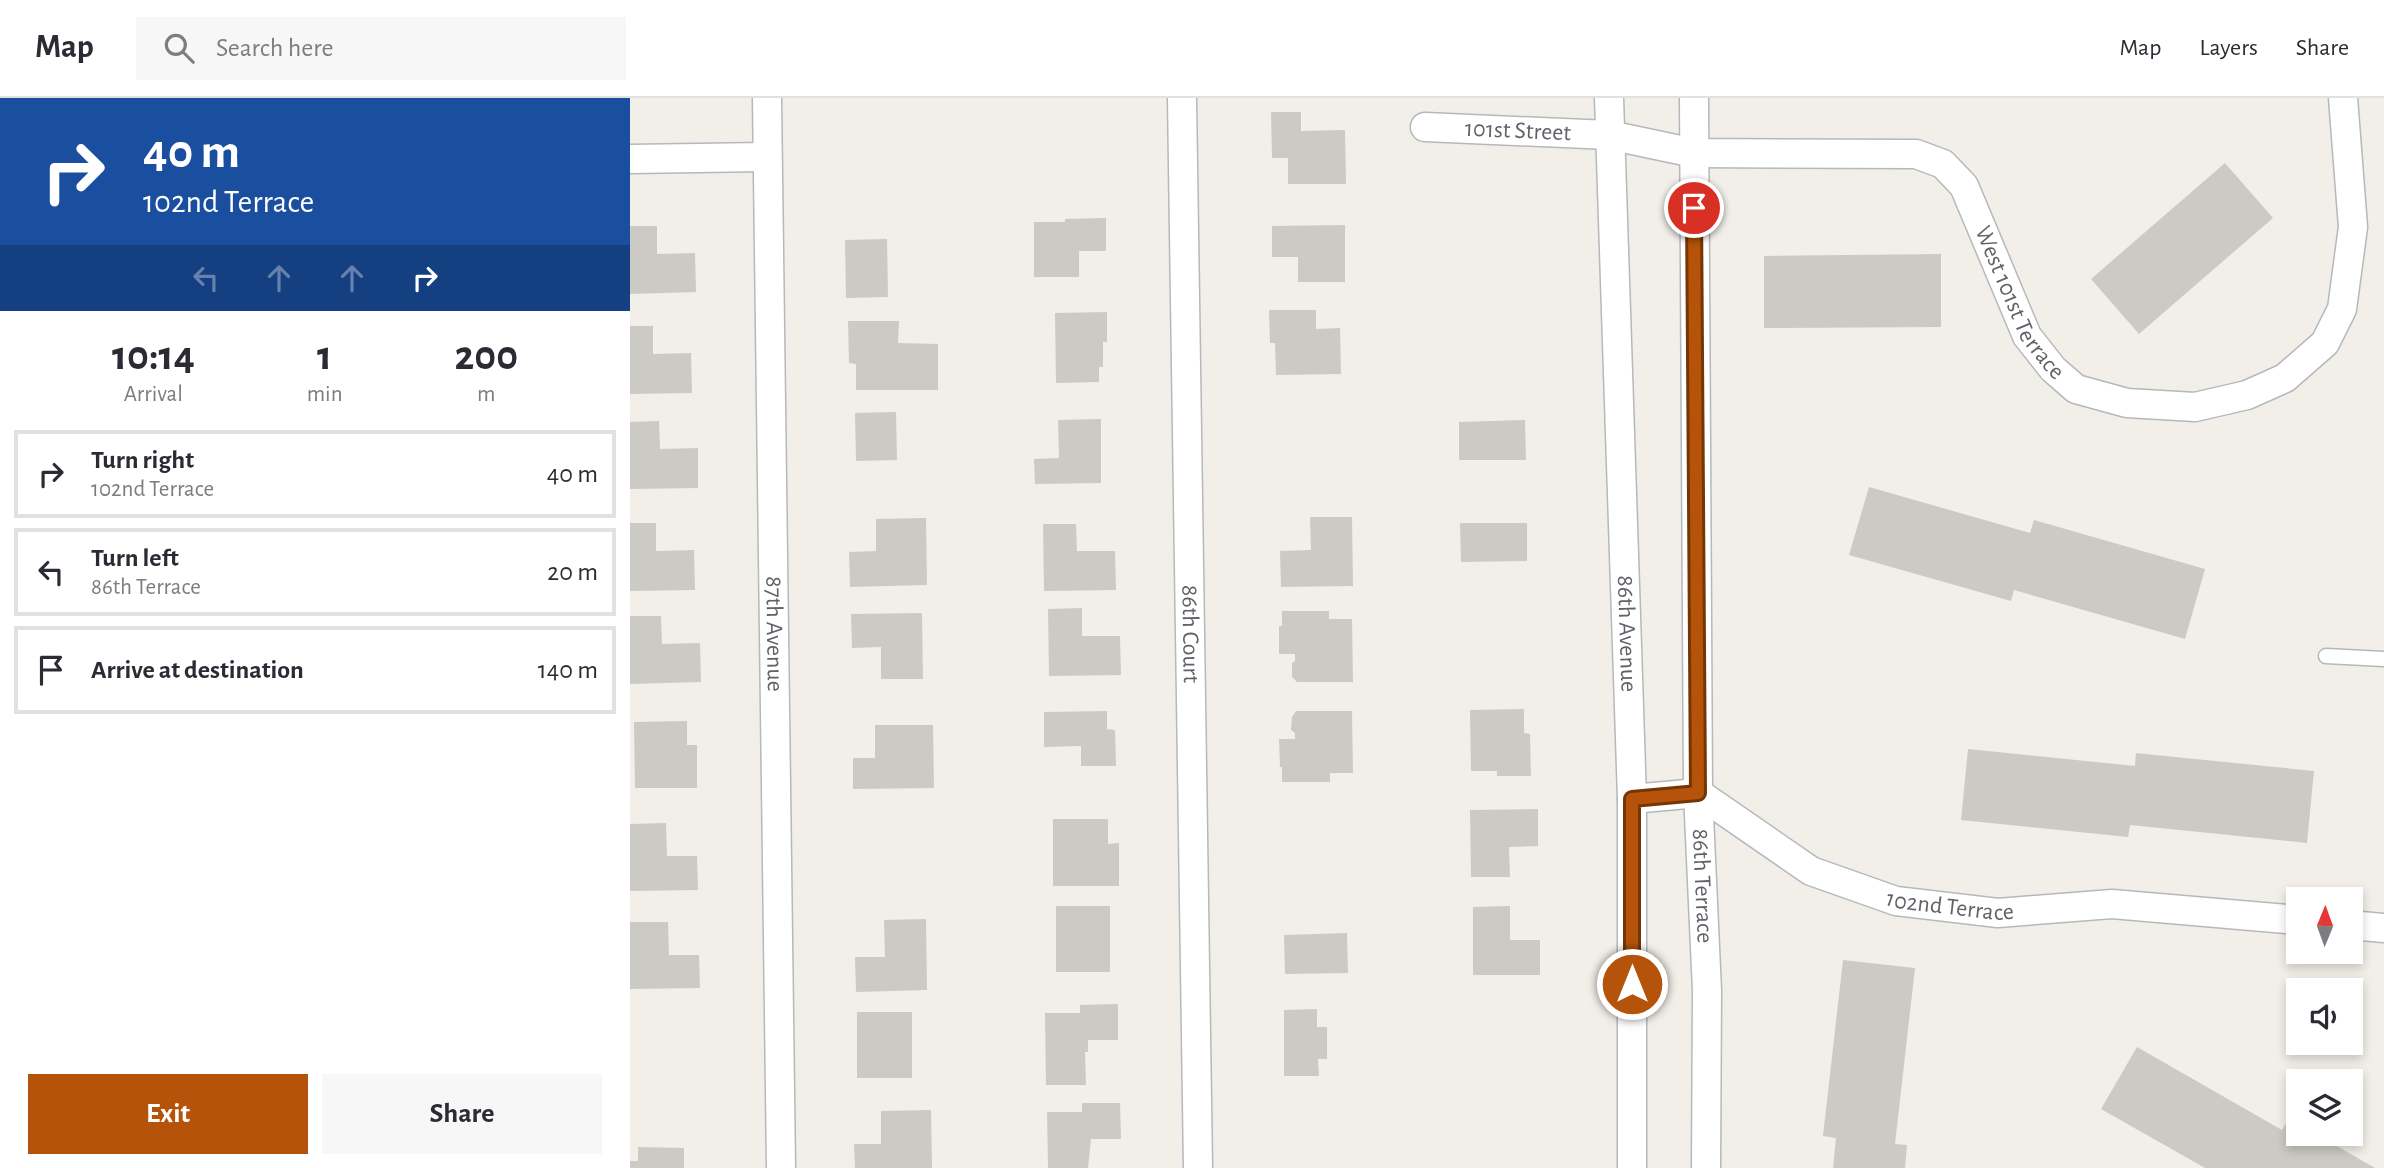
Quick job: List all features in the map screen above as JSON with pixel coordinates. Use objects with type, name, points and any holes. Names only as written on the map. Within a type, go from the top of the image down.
[{"type":"street","name":"87th Avenue","points":[[767,98],[781,1168]]},
{"type":"street","name":"86th Court","points":[[1182,98],[1198,1168]]},
{"type":"street","name":"86th Avenue","points":[[1609,98],[1632,799],[1632,1168]]},
{"type":"street","name":"86th Terrace","points":[[1694,98],[1698,793],[1707,991],[1706,1168]]},
{"type":"street","name":"West 101st Terrace","points":[[1609,135],[1694,153],[1916,154],[1943,164],[1964,186],[2027,336],[2053,369],[2076,389],[2127,403],[2196,407],[2247,395],[2285,378],[2325,343],[2342,309],[2353,227],[2343,98]]},
{"type":"street","name":"101st Street","points":[[1425,127],[1609,135]]},
{"type":"street","points":[[630,159],[767,157]]},
{"type":"street","points":[[1632,799],[1698,793]]},
{"type":"street","name":"102nd Terrace","points":[[1698,793],[1811,871],[1896,901],[1998,913],[2112,904],[2286,919]]},
{"type":"street","points":[[2363,926],[2384,928]]},
{"type":"lane","points":[[2326,656],[2384,659]]},
{"type":"building","points":[[1271,112],[1301,112],[1301,131],[1345,130],[1346,184],[1288,184],[1288,158],[1272,158]]},
{"type":"building","points":[[2225,163],[2273,218],[2139,334],[2091,279]]},
{"type":"building","points":[[1106,218],[1106,251],[1079,251],[1079,277],[1034,277],[1034,222]]},
{"type":"building","points":[[1345,225],[1345,282],[1298,282],[1298,257],[1272,257],[1272,226]]},
{"type":"building","points":[[630,226],[657,226],[657,254],[695,253],[696,292],[630,294]]},
{"type":"building","points":[[887,239],[888,297],[846,298],[845,240]]},
{"type":"building","points":[[1941,254],[1941,327],[1764,328],[1764,256]]},
{"type":"building","points":[[1269,310],[1316,310],[1316,329],[1340,328],[1341,374],[1276,375],[1275,343],[1270,343]]},
{"type":"building","points":[[1107,312],[1107,342],[1103,342],[1103,367],[1099,367],[1099,382],[1056,383],[1055,313]]},
{"type":"building","points":[[848,321],[899,321],[898,343],[938,344],[938,390],[856,390],[856,364],[849,363]]},
{"type":"building","points":[[630,326],[653,326],[653,354],[691,353],[692,393],[630,394]]},
{"type":"building","points":[[896,412],[897,460],[856,461],[855,413]]},
{"type":"building","points":[[1101,419],[1101,483],[1035,484],[1034,459],[1059,458],[1058,420]]},
{"type":"building","points":[[1525,420],[1526,460],[1459,460],[1459,422]]},
{"type":"building","points":[[659,421],[660,449],[698,448],[698,488],[630,489],[630,422]]},
{"type":"building","points":[[1869,487],[2030,533],[2034,520],[2205,569],[2185,639],[2014,590],[2011,601],[1849,555]]},
{"type":"building","points":[[1310,517],[1352,517],[1353,586],[1281,587],[1280,551],[1311,550]]},
{"type":"building","points":[[926,518],[927,585],[850,587],[849,552],[876,551],[876,519]]},
{"type":"building","points":[[630,523],[656,523],[656,551],[694,550],[695,590],[630,591]]},
{"type":"building","points":[[1460,523],[1527,523],[1527,561],[1461,562]]},
{"type":"building","points":[[1043,524],[1076,524],[1077,551],[1115,551],[1116,590],[1044,591]]},
{"type":"building","points":[[1082,608],[1082,636],[1120,636],[1121,675],[1049,676],[1048,609]]},
{"type":"building","points":[[1282,611],[1329,611],[1329,619],[1352,619],[1353,682],[1297,682],[1292,677],[1295,654],[1279,654]]},
{"type":"building","points":[[922,613],[923,679],[881,679],[881,647],[852,648],[851,614]]},
{"type":"building","points":[[630,616],[661,616],[662,644],[700,643],[701,682],[630,684]]},
{"type":"building","points":[[1524,709],[1524,733],[1530,734],[1531,776],[1497,776],[1497,771],[1471,771],[1470,710]]},
{"type":"building","points":[[1107,711],[1107,729],[1115,730],[1116,766],[1081,766],[1081,746],[1044,747],[1044,712]]},
{"type":"building","points":[[1296,711],[1352,711],[1353,773],[1330,773],[1330,782],[1282,782],[1279,739],[1295,739],[1295,733],[1291,730],[1292,717]]},
{"type":"building","points":[[687,721],[687,745],[697,745],[697,788],[635,788],[634,722]]},
{"type":"building","points":[[875,725],[933,725],[934,788],[853,789],[853,758],[875,758]]},
{"type":"building","points":[[1968,749],[2135,766],[2136,753],[2314,771],[2307,843],[2130,825],[2128,837],[1961,820]]},
{"type":"building","points":[[1538,809],[1538,846],[1509,847],[1510,877],[1471,877],[1470,810]]},
{"type":"building","points":[[1053,819],[1108,819],[1108,844],[1119,843],[1119,886],[1053,886]]},
{"type":"building","points":[[666,823],[667,856],[697,856],[698,890],[630,891],[630,824]]},
{"type":"building","points":[[1056,906],[1110,906],[1110,972],[1056,972]]},
{"type":"building","points":[[1510,906],[1510,940],[1540,940],[1540,975],[1473,975],[1473,907]]},
{"type":"building","points":[[926,919],[927,990],[856,992],[855,957],[885,957],[884,920]]},
{"type":"building","points":[[630,922],[668,922],[669,955],[699,955],[700,988],[630,989]]},
{"type":"building","points":[[1347,933],[1348,973],[1285,974],[1284,935]]},
{"type":"building","points":[[1843,960],[1915,968],[1895,1144],[1907,1145],[1905,1168],[1833,1168],[1836,1138],[1823,1136]]},
{"type":"building","points":[[1118,1004],[1118,1040],[1088,1040],[1088,1052],[1085,1052],[1086,1085],[1046,1085],[1045,1013],[1080,1013],[1080,1005]]},
{"type":"building","points":[[1317,1009],[1317,1027],[1327,1027],[1327,1059],[1318,1059],[1319,1076],[1284,1076],[1284,1010]]},
{"type":"building","points":[[857,1012],[912,1012],[912,1078],[857,1078]]},
{"type":"building","points":[[2137,1047],[2282,1130],[2286,1124],[2286,1146],[2337,1146],[2375,1168],[2205,1168],[2101,1109]]},
{"type":"building","points":[[1082,1103],[1120,1103],[1121,1139],[1091,1139],[1088,1168],[1048,1168],[1047,1112],[1082,1112]]},
{"type":"building","points":[[931,1110],[932,1168],[855,1168],[854,1144],[881,1144],[881,1111]]},
{"type":"building","points":[[638,1147],[684,1148],[684,1168],[630,1168],[630,1161],[638,1161]]},
{"type":"route","points":[[1632,984],[1632,799],[1698,793],[1694,208]]}]
